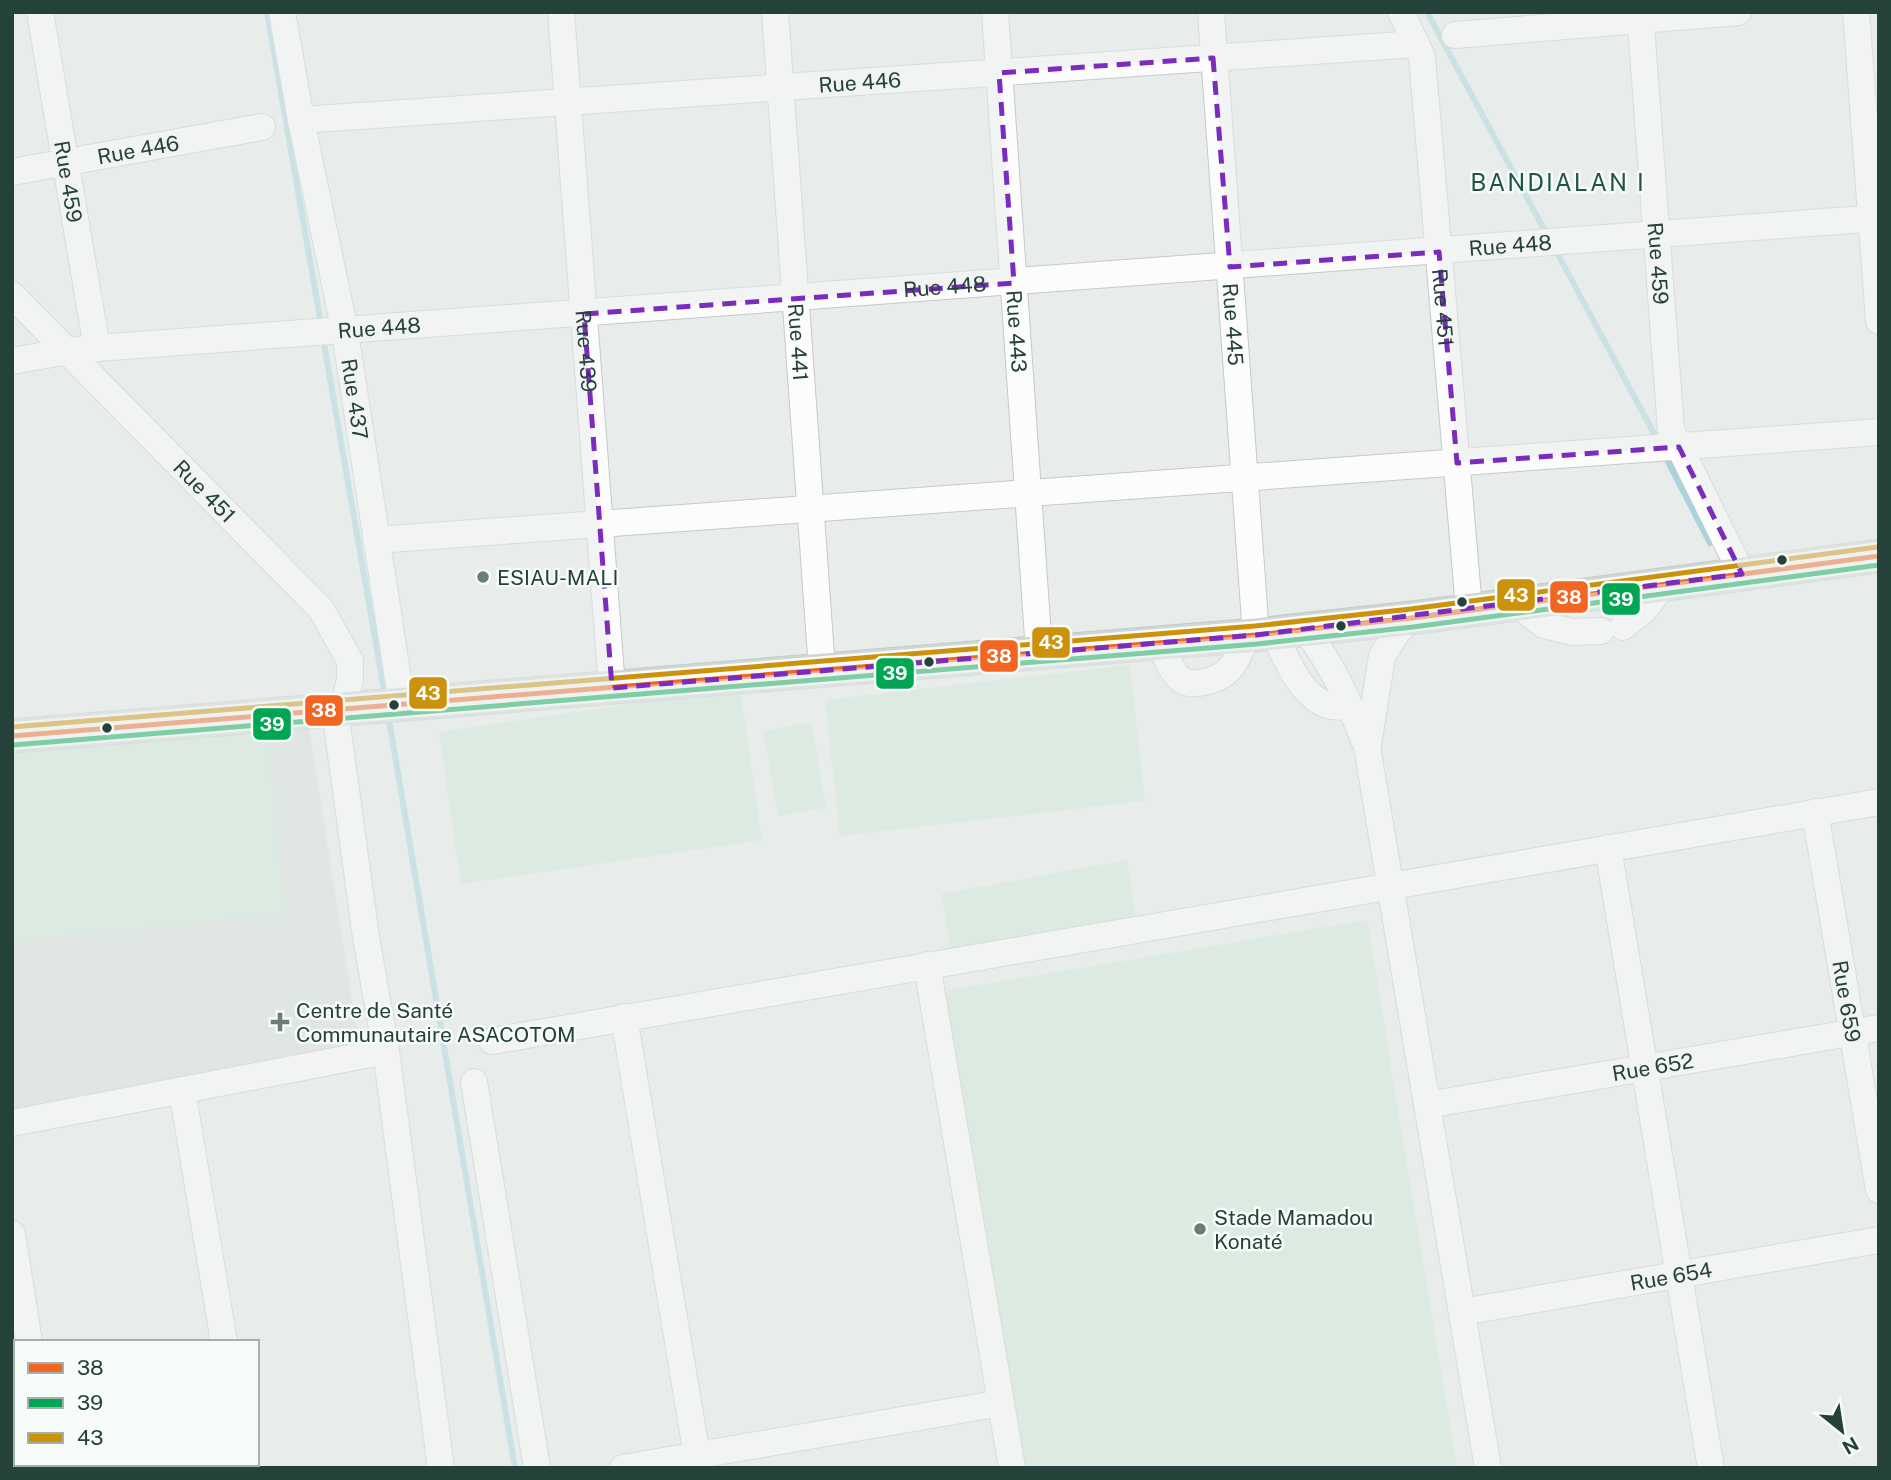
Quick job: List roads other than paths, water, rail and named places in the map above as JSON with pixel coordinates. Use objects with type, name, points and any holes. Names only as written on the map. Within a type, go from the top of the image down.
[{"type":"main road","points":[[12,736],[1271,633],[1412,618],[1469,608],[1879,556]]},
{"type":"street","name":"Rue 459","points":[[40,12],[97,348]]},
{"type":"street","name":"Rue 437","points":[[282,12],[301,120],[345,332],[376,540],[369,708],[366,937],[386,1051],[441,1468]]},
{"type":"street","name":"Rue 439","points":[[561,12],[612,688]]},
{"type":"street","name":"Rue 441","points":[[775,12],[822,670]]},
{"type":"street","name":"Rue 443","points":[[995,12],[1040,652]]},
{"type":"street","name":"Rue 445","points":[[1211,12],[1245,478],[1271,633]]},
{"type":"street","name":"Rue 451","points":[[1401,12],[1422,57],[1469,608]]},
{"type":"street","points":[[1455,35],[1640,16],[1738,12]]},
{"type":"street","points":[[1856,12],[1875,218],[1879,321]]},
{"type":"street","name":"Rue 459","points":[[1640,16],[1674,441]]},
{"type":"street","name":"Rue 446","points":[[301,120],[1416,44]]},
{"type":"street","name":"Rue 446","points":[[12,172],[262,127]]},
{"type":"street","name":"Rue 448","points":[[12,361],[97,348],[345,332],[1875,218]]},
{"type":"street","name":"Rue 451","points":[[12,295],[321,609],[350,661],[350,679],[369,708]]},
{"type":"street","points":[[376,540],[1617,451],[1674,441],[1879,432]]},
{"type":"street","points":[[1674,441],[1742,574]]},
{"type":"street","points":[[1516,603],[1544,625],[1572,632],[1612,629],[1645,609],[1664,584]]},
{"type":"street","points":[[1367,747],[1382,656],[1398,631],[1412,618]]},
{"type":"street","points":[[1160,642],[1180,680],[1193,685],[1225,676],[1240,656],[1271,633]]},
{"type":"street","points":[[1271,633],[1321,650],[1367,747],[1488,1468]]},
{"type":"street","points":[[1271,633],[1287,664],[1316,700],[1332,707],[1348,706]]},
{"type":"street","points":[[492,1041],[1879,802]]},
{"type":"street","name":"Rue 659","points":[[1815,813],[1879,1190]]},
{"type":"street","points":[[1608,848],[1712,1468]]},
{"type":"street","points":[[927,965],[1012,1468]]},
{"type":"street","points":[[624,1017],[698,1461]]},
{"type":"street","name":"Rue 652","points":[[1427,1105],[1879,1028]]},
{"type":"street","points":[[12,1123],[386,1051]]},
{"type":"street","points":[[474,1082],[537,1468]]},
{"type":"street","points":[[182,1090],[225,1340]]},
{"type":"street","points":[[12,1234],[29,1340]]},
{"type":"street","name":"Rue 654","points":[[1462,1312],[1879,1240]]},
{"type":"street","points":[[623,1468],[698,1461],[1001,1403]]},
{"type":"waterway","points":[[267,12],[321,324]]},
{"type":"waterway","points":[[1427,12],[1547,235]]},
{"type":"waterway","points":[[1554,247],[1658,441]]},
{"type":"waterway","points":[[323,338],[385,696]]},
{"type":"waterway","points":[[1664,454],[1710,543]]},
{"type":"waterway","points":[[388,714],[515,1468]]},
{"type":"place","name":"ESIAU-MALI","points":[[483,577]]},
{"type":"place","name":"Centre de Santé Communautaire ASACOTOM","points":[[280,1022]]},
{"type":"place","name":"Stade Mamadou Konaté","points":[[1200,1229]]},
{"type":"district","name":"BANDIALAN I","points":[[1558,182]]}]
